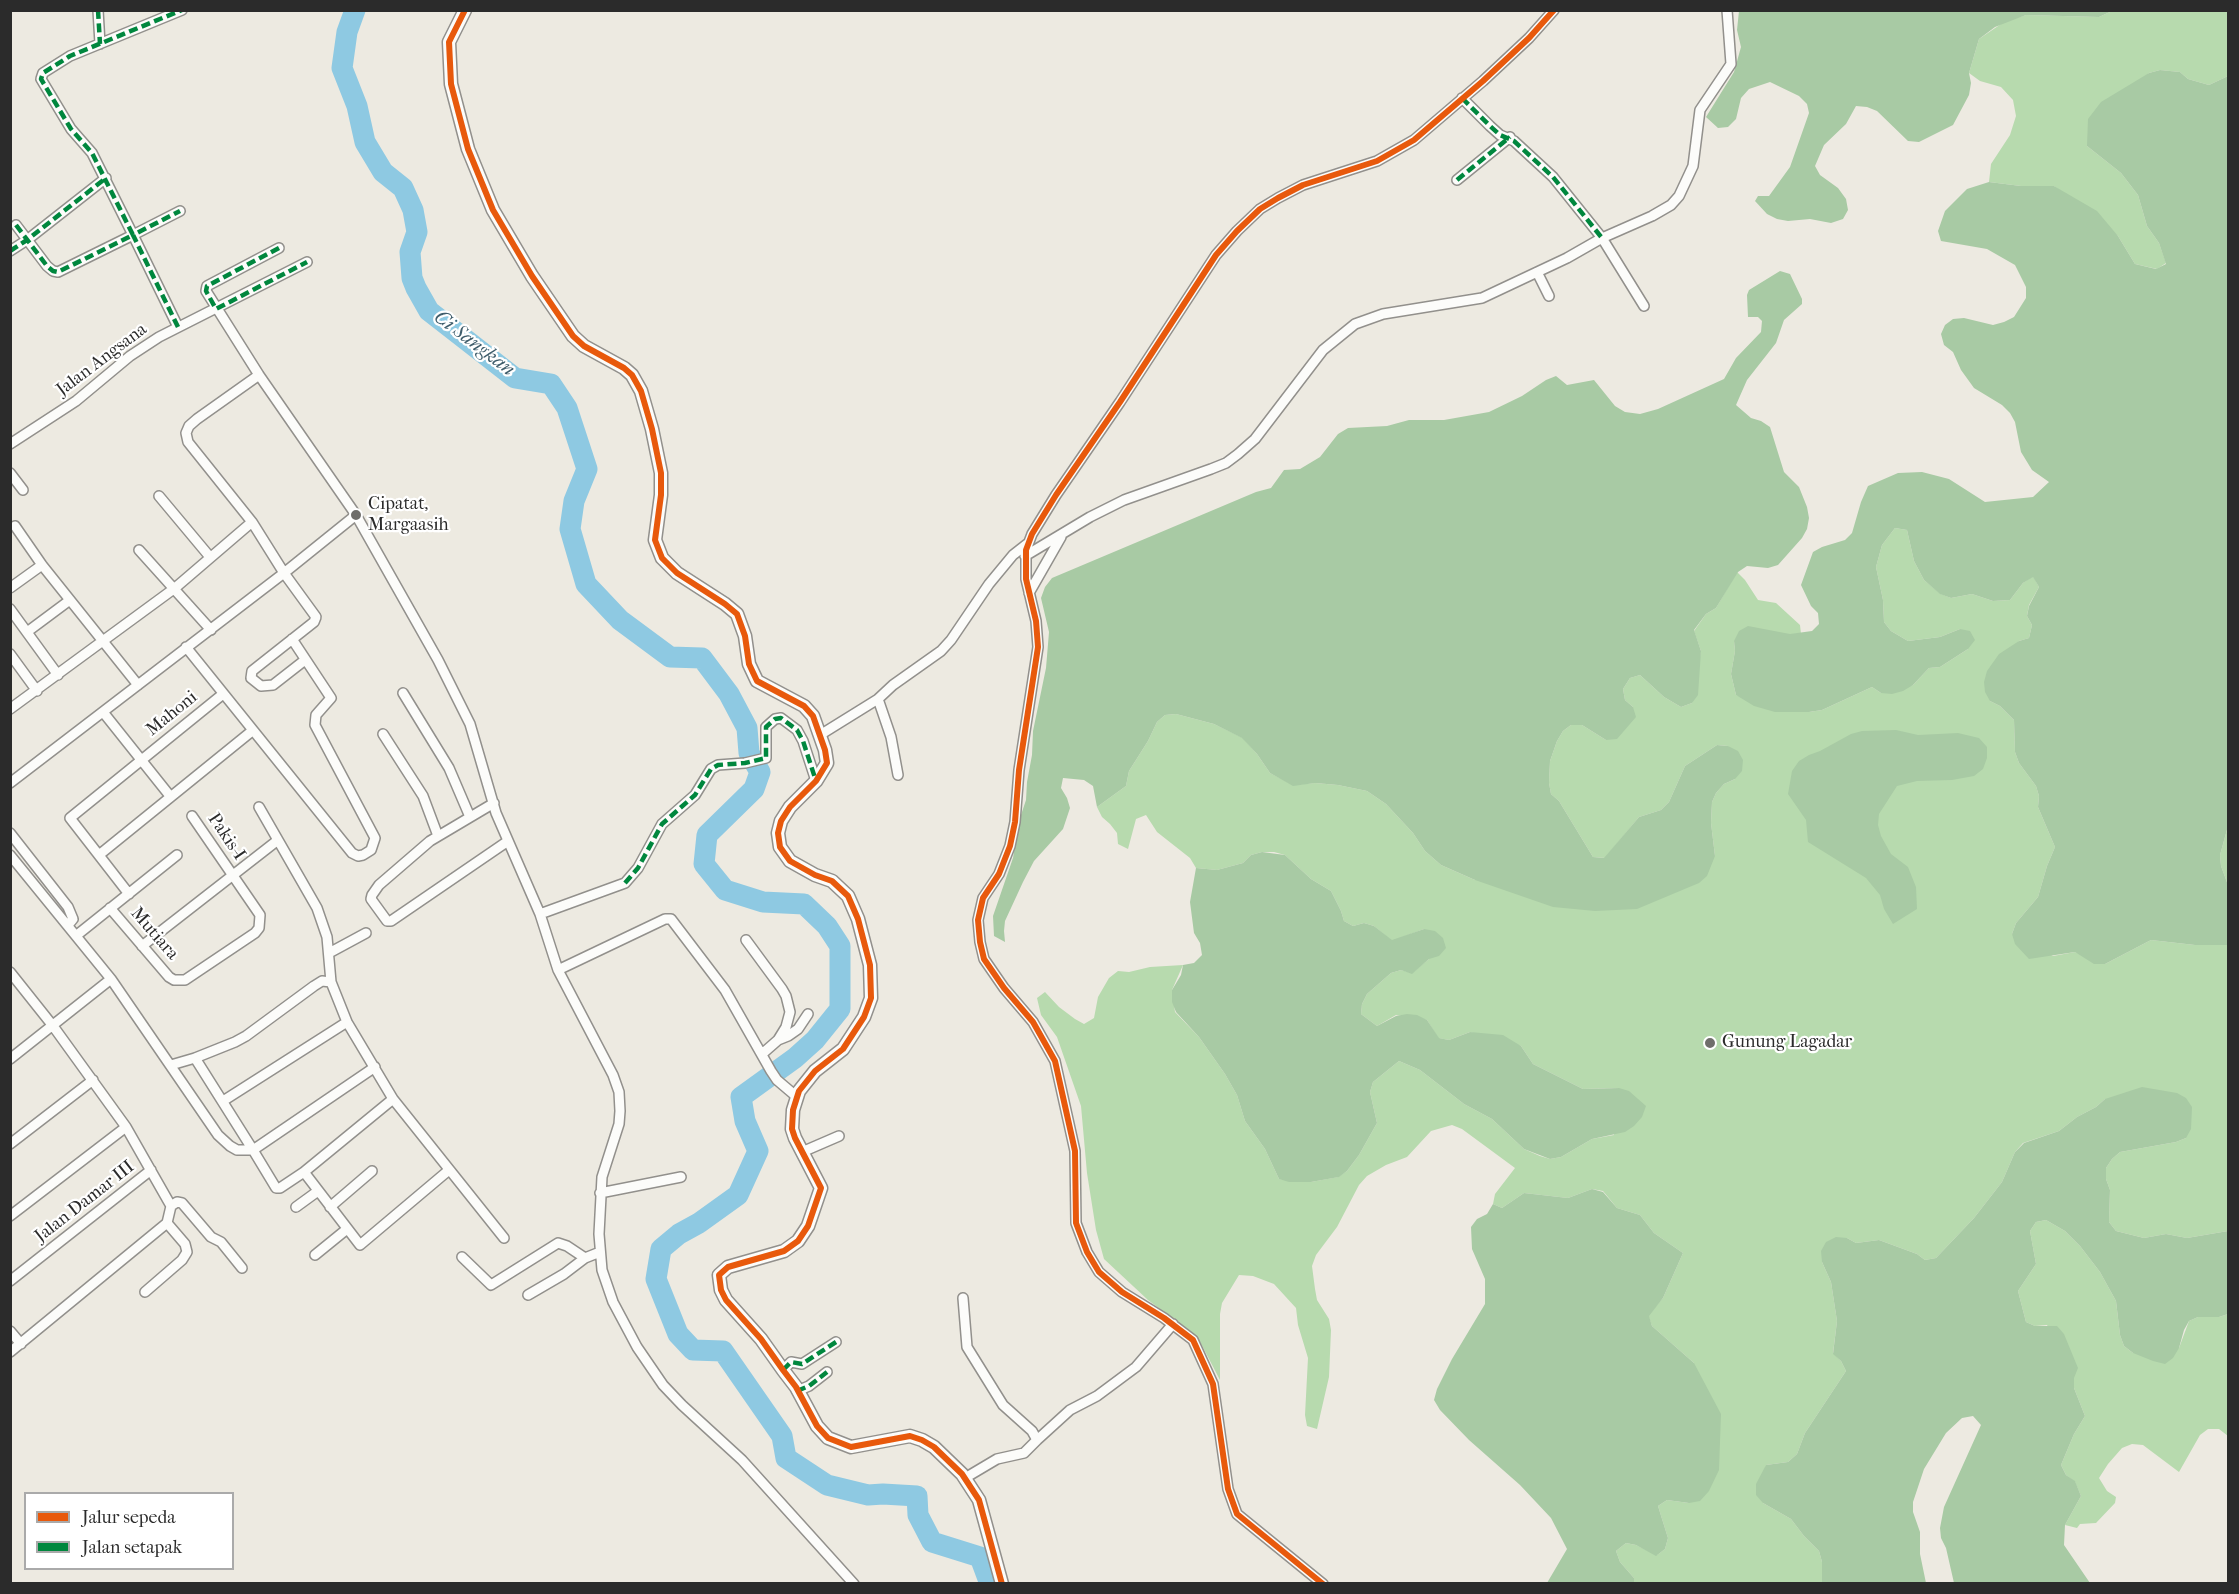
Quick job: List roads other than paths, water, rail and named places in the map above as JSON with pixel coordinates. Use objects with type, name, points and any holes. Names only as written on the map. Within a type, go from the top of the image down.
[{"type":"street","points":[[98,10],[100,44]]},
{"type":"street","points":[[178,327],[106,178],[92,153],[70,129],[41,79],[43,74],[70,56],[182,10]]},
{"type":"street","points":[[465,10],[449,42],[451,84],[471,157],[493,210],[573,336],[584,346],[624,368],[632,375],[641,391],[661,473],[661,495],[655,540],[657,549],[667,565],[732,609],[741,622],[749,663],[757,681],[804,706],[823,732],[827,763],[816,782],[790,807],[782,821],[778,833],[780,847],[790,861],[814,875],[832,881],[848,896],[858,919],[870,965],[871,998],[855,1034],[843,1049],[815,1071],[799,1091],[793,1110],[792,1129],[809,1148],[820,1188],[808,1226],[798,1241],[784,1251],[729,1267],[719,1275],[721,1290],[726,1300],[787,1366],[802,1389],[817,1426],[834,1442],[851,1447],[910,1436],[934,1447],[970,1476],[979,1500],[1002,1584]]},
{"type":"street","points":[[1323,1584],[1237,1514],[1228,1489],[1213,1384],[1197,1345],[1173,1323],[1131,1298],[1107,1279],[1087,1252],[1076,1223],[1075,1151],[1055,1061],[1033,1022],[994,975],[984,959],[978,920],[980,908],[983,898],[999,874],[1010,846],[1038,647],[1025,556],[1027,544],[1056,495],[1120,402],[1210,263],[1237,231],[1260,209],[1303,185],[1377,161],[1414,140],[1529,38],[1554,10]]},
{"type":"street","points":[[1025,556],[1090,517],[1124,500],[1218,466],[1238,454],[1255,439],[1323,350],[1355,324],[1383,314],[1482,298],[1671,205],[1693,166],[1700,110],[1731,63],[1727,10]]},
{"type":"street","points":[[1462,99],[1500,135],[1510,137],[1553,177],[1602,238],[1644,306]]},
{"type":"street","points":[[1457,180],[1510,137]]},
{"type":"street","points":[[10,251],[106,178]]},
{"type":"street","points":[[16,225],[47,266],[58,272],[180,211]]},
{"type":"street","points":[[279,248],[207,286],[206,291],[260,375],[356,515],[438,660],[470,724],[494,803],[540,914],[558,970],[604,1055],[619,1092],[619,1124],[606,1162],[600,1193],[600,1252],[607,1284],[623,1322],[663,1385],[742,1460],[853,1583]]},
{"type":"street","name":"Jalan Angsana","points":[[10,444],[76,401],[130,356],[178,327],[308,262]]},
{"type":"street","points":[[1537,272],[1549,296]]},
{"type":"street","points":[[260,375],[197,419],[189,426],[186,433],[188,442],[252,522],[316,620],[252,671],[251,678],[261,686],[273,685],[305,660]]},
{"type":"street","points":[[10,472],[22,490]]},
{"type":"street","points":[[159,496],[210,557]]},
{"type":"street","points":[[10,783],[211,630],[356,515]]},
{"type":"street","points":[[10,709],[175,588],[252,522]]},
{"type":"street","points":[[15,526],[42,565],[138,685]]},
{"type":"street","points":[[1029,593],[1062,535]]},
{"type":"street","points":[[823,732],[878,699],[893,685],[941,651],[989,584],[1013,555],[1027,544]]},
{"type":"street","points":[[139,550],[211,630]]},
{"type":"street","points":[[10,588],[42,565]]},
{"type":"street","points":[[27,632],[70,600]]},
{"type":"street","points":[[10,609],[58,675]]},
{"type":"street","points":[[186,647],[352,853],[358,856],[363,855],[375,845],[375,838],[315,725],[316,715],[331,698],[292,639]]},
{"type":"street","points":[[10,654],[37,691]]},
{"type":"street","points":[[403,693],[449,768],[470,817]]},
{"type":"street","name":"Mahoni","points":[[99,855],[70,818],[223,694]]},
{"type":"street","points":[[878,699],[891,737],[898,775]]},
{"type":"street","points":[[102,712],[170,796]]},
{"type":"street","points":[[540,914],[625,883],[638,868],[662,824],[695,795],[711,768],[718,765],[764,760],[766,727],[770,722],[781,718],[797,730],[803,741],[816,782]]},
{"type":"street","points":[[129,894],[99,855],[252,731]]},
{"type":"street","points":[[383,734],[423,796],[438,836]]},
{"type":"street","points":[[494,803],[438,836],[379,885],[372,899],[387,921],[391,921],[508,841]]},
{"type":"street","points":[[259,807],[317,908],[327,937],[331,982],[347,1022],[393,1100],[504,1238]]},
{"type":"street","name":"Pakis-I","points":[[174,980],[185,980],[259,928],[260,915],[192,816]]},
{"type":"street","points":[[10,832],[68,907],[73,920],[68,925]]},
{"type":"street","points":[[142,946],[278,840]]},
{"type":"street","points":[[10,855],[111,979],[223,1141],[237,1150],[253,1150],[375,1067]]},
{"type":"street","points":[[77,935],[177,855]]},
{"type":"street","name":"Mutiara","points":[[110,908],[174,980]]},
{"type":"street","points":[[558,970],[669,918],[725,990],[777,1080],[797,1097]]},
{"type":"street","points":[[329,953],[366,933]]},
{"type":"street","points":[[746,940],[786,996],[790,1012],[786,1027],[778,1040],[762,1054]]},
{"type":"street","points":[[10,1352],[167,1223],[171,1206],[126,1126],[11,973]]},
{"type":"street","points":[[10,1059],[111,979]]},
{"type":"street","points":[[171,1065],[195,1058],[246,1036],[318,983],[331,982]]},
{"type":"street","points":[[778,1040],[783,1040],[798,1029],[808,1014]]},
{"type":"street","points":[[223,1101],[347,1022]]},
{"type":"street","points":[[195,1058],[276,1188],[280,1188],[304,1172],[393,1100]]},
{"type":"street","points":[[10,1144],[93,1080]]},
{"type":"street","points":[[10,1216],[126,1126]]},
{"type":"street","points":[[809,1148],[839,1136]]},
{"type":"street","name":"Jalan Damar III","points":[[10,1281],[151,1170]]},
{"type":"street","points":[[304,1172],[358,1244],[362,1244],[449,1170]]},
{"type":"street","points":[[330,1207],[372,1171]]},
{"type":"street","points":[[600,1193],[681,1177]]},
{"type":"street","points":[[296,1207],[318,1191]]},
{"type":"street","points":[[171,1206],[182,1203],[211,1238],[221,1242],[242,1268]]},
{"type":"street","points":[[146,1292],[188,1252],[185,1244],[167,1223]]},
{"type":"street","points":[[315,1255],[347,1229]]},
{"type":"street","points":[[462,1257],[491,1285],[558,1243],[585,1258]]},
{"type":"street","points":[[528,1294],[564,1274],[585,1258],[600,1252]]},
{"type":"street","points":[[963,1298],[967,1347],[1003,1405],[1032,1431],[1037,1440]]},
{"type":"street","points":[[970,1476],[997,1459],[1024,1453],[1070,1410],[1097,1396],[1136,1366],[1173,1323]]},
{"type":"street","points":[[10,1331],[21,1344]]},
{"type":"street","points":[[787,1366],[801,1364],[836,1342]]},
{"type":"street","points":[[802,1389],[827,1372]]},
{"type":"waterway","name":"Ci Sangkan","points":[[355,10],[347,32],[342,68],[357,106],[365,142],[383,172],[403,188],[413,210],[417,232],[410,252],[412,278],[416,288],[429,311],[515,378],[551,384],[567,408],[587,469],[574,501],[570,529],[586,584],[620,620],[670,657],[702,658],[729,694],[747,728],[749,753],[760,772],[754,789],[707,835],[704,864],[725,890],[763,902],[804,904],[827,926],[840,946],[840,1009],[815,1040],[795,1058],[741,1097],[745,1121],[758,1151],[738,1195],[699,1223],[679,1234],[661,1249],[656,1279],[678,1334],[693,1350],[723,1351],[782,1436],[786,1458],[827,1485],[868,1495],[917,1496],[918,1515],[932,1542],[980,1557],[990,1584]]},
{"type":"place","name":"Cipatat, Margaasih","points":[[356,515]]},
{"type":"place","name":"Gunung Lagadar","points":[[1710,1043]]}]
